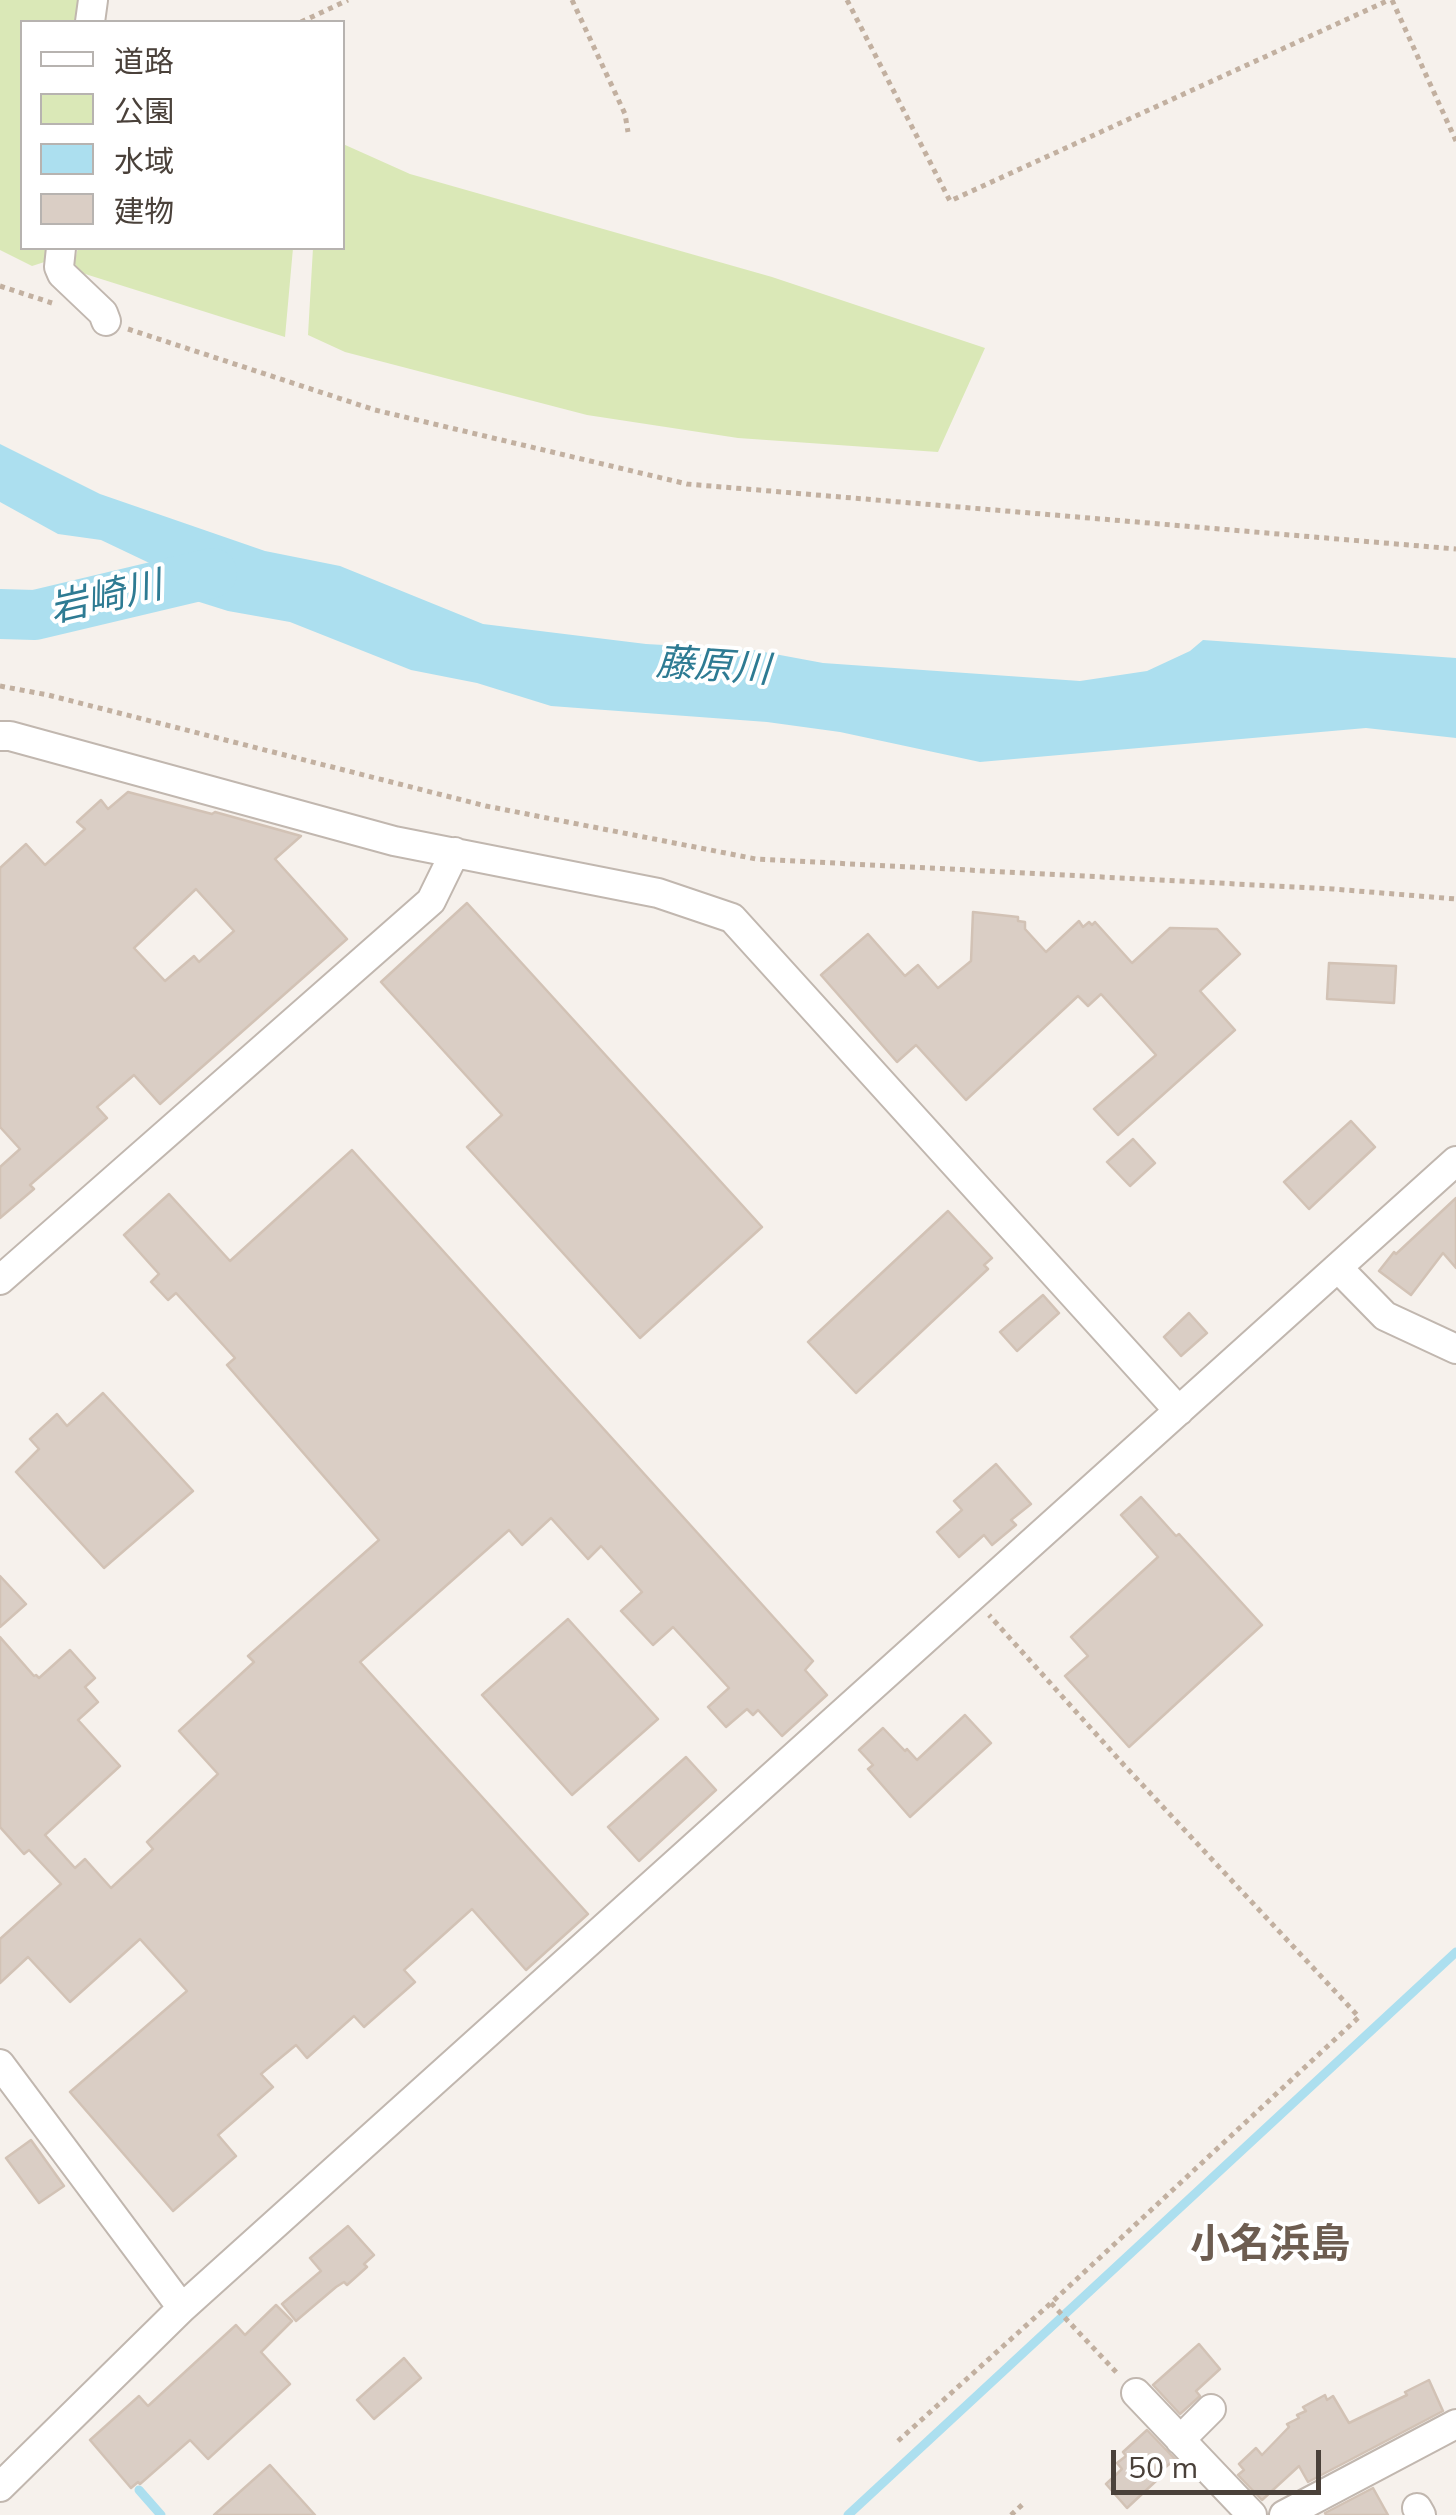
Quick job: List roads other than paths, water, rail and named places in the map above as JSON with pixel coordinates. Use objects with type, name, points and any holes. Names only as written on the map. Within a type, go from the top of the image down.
[{"type":"street","points":[[61,250],[62,274],[106,321]]},
{"type":"street","points":[[0,736],[394,840],[658,893],[732,918],[1179,1411]]},
{"type":"street","points":[[0,1280],[430,901],[455,852]]},
{"type":"street","points":[[0,2487],[182,2308],[1456,1161]]},
{"type":"street","points":[[1338,1268],[1385,1316],[1456,1348]]},
{"type":"street","points":[[0,2064],[182,2308]]},
{"type":"street","points":[[1136,2393],[1252,2515]]},
{"type":"street","points":[[1180,2440],[1211,2409]]},
{"type":"street","points":[[1284,2515],[1456,2424]]},
{"type":"water","name":"藤原川","points":[[0,444],[100,494],[265,551],[340,566],[483,624],[646,644],[753,650],[823,663],[1080,681],[1147,671],[1190,651],[1203,640],[1456,658],[1456,738],[1366,728],[980,762],[840,732],[767,722],[551,706],[477,683],[411,670],[290,622],[193,600],[162,569],[101,540],[58,534],[0,502]]},
{"type":"waterway","name":"岩崎川","points":[[0,614],[35,615],[212,573]]},
{"type":"waterway","points":[[848,2515],[1456,1952]]},
{"type":"waterway","points":[[139,2490],[161,2515]]},
{"type":"district","name":"小名浜島","points":[[1270,2245]]}]
